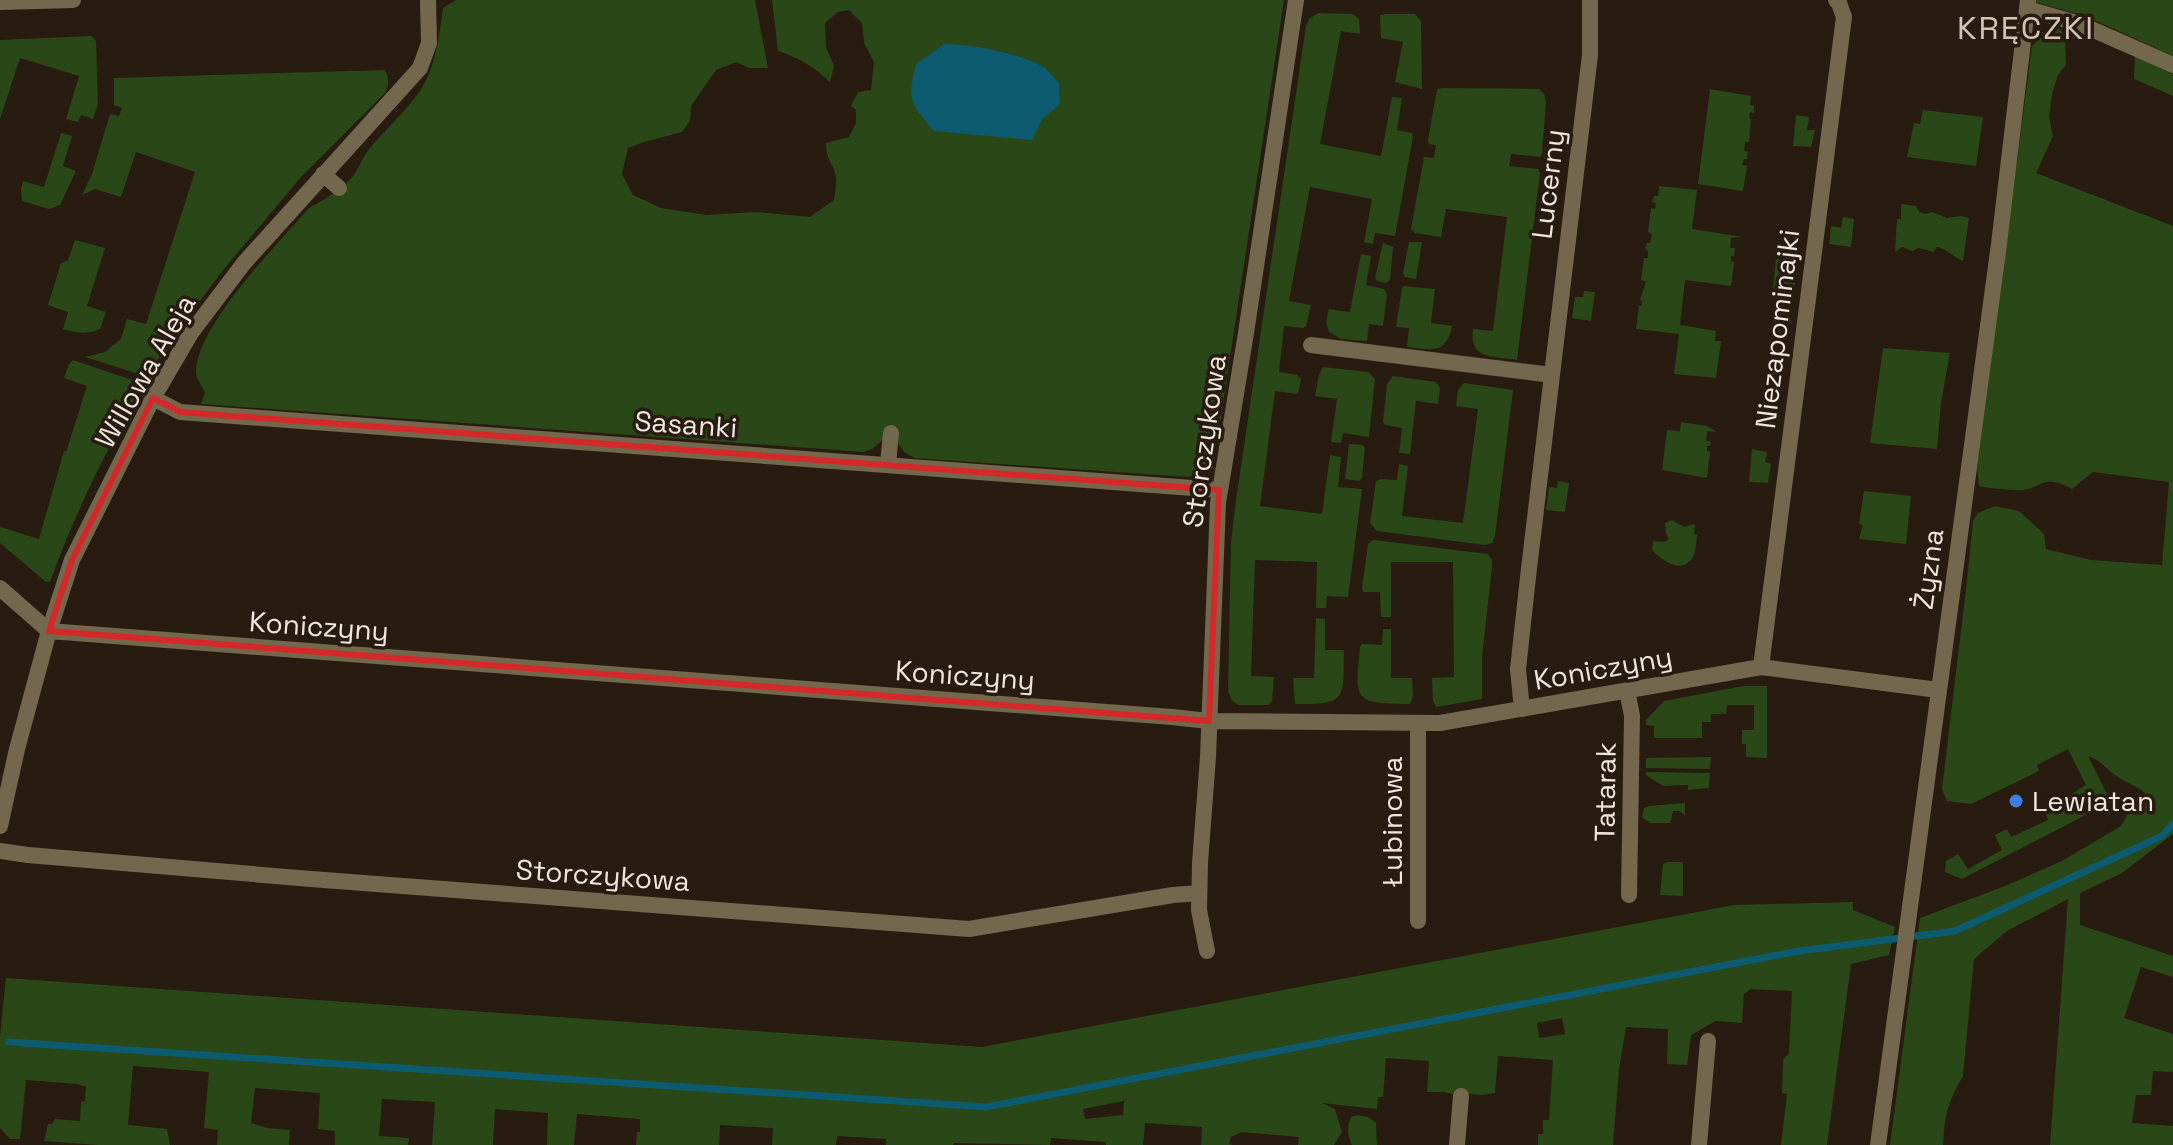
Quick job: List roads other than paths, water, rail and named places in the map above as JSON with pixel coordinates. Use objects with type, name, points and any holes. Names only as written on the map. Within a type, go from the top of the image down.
[{"type":"street","points":[[0,2],[73,0]]},
{"type":"street","name":"Willowa Aleja","points":[[0,826],[17,749],[72,560],[153,398],[191,333],[244,263],[420,68],[429,43],[428,0]]},
{"type":"street","name":"Storczykowa","points":[[1207,951],[1199,893],[1219,490],[1296,0]]},
{"type":"street","name":"Lucerny","points":[[1522,709],[1518,669],[1590,55],[1590,0]]},
{"type":"street","name":"Niezapominajki","points":[[1761,667],[1844,17],[1836,0]]},
{"type":"street","points":[[2028,5],[2173,65]]},
{"type":"street","name":"Żyzna","points":[[1878,1145],[1997,260],[2028,5]]},
{"type":"street","points":[[323,174],[339,188]]},
{"type":"street","points":[[1311,345],[1552,375]]},
{"type":"street","name":"Sasanki","points":[[153,398],[180,412],[1219,490]]},
{"type":"street","points":[[888,464],[891,433]]},
{"type":"street","points":[[0,588],[49,631]]},
{"type":"street","name":"Koniczyny","points":[[49,631],[1209,721],[1440,723],[1761,667],[1938,690]]},
{"type":"street","name":"Tatarak","points":[[1627,690],[1632,716],[1629,895]]},
{"type":"street","name":"Łubinowa","points":[[1418,723],[1418,921]]},
{"type":"street","name":"Storczykowa","points":[[0,851],[311,879],[969,929],[1199,893]]},
{"type":"street","points":[[1699,1145],[1708,1041]]},
{"type":"street","points":[[1457,1145],[1461,1096]]},
{"type":"water","points":[[944,44],[993,50],[1040,65],[1059,83],[1060,104],[1042,119],[1032,140],[934,131],[915,107],[911,94],[916,64]]},
{"type":"waterway","points":[[9,1042],[986,1107],[1799,951],[1955,931],[2162,836],[2173,824]]},
{"type":"place","name":"Lewiatan","points":[[2016,801]]},
{"type":"district","name":"KRĘCZKI","points":[[2026,28]]}]
